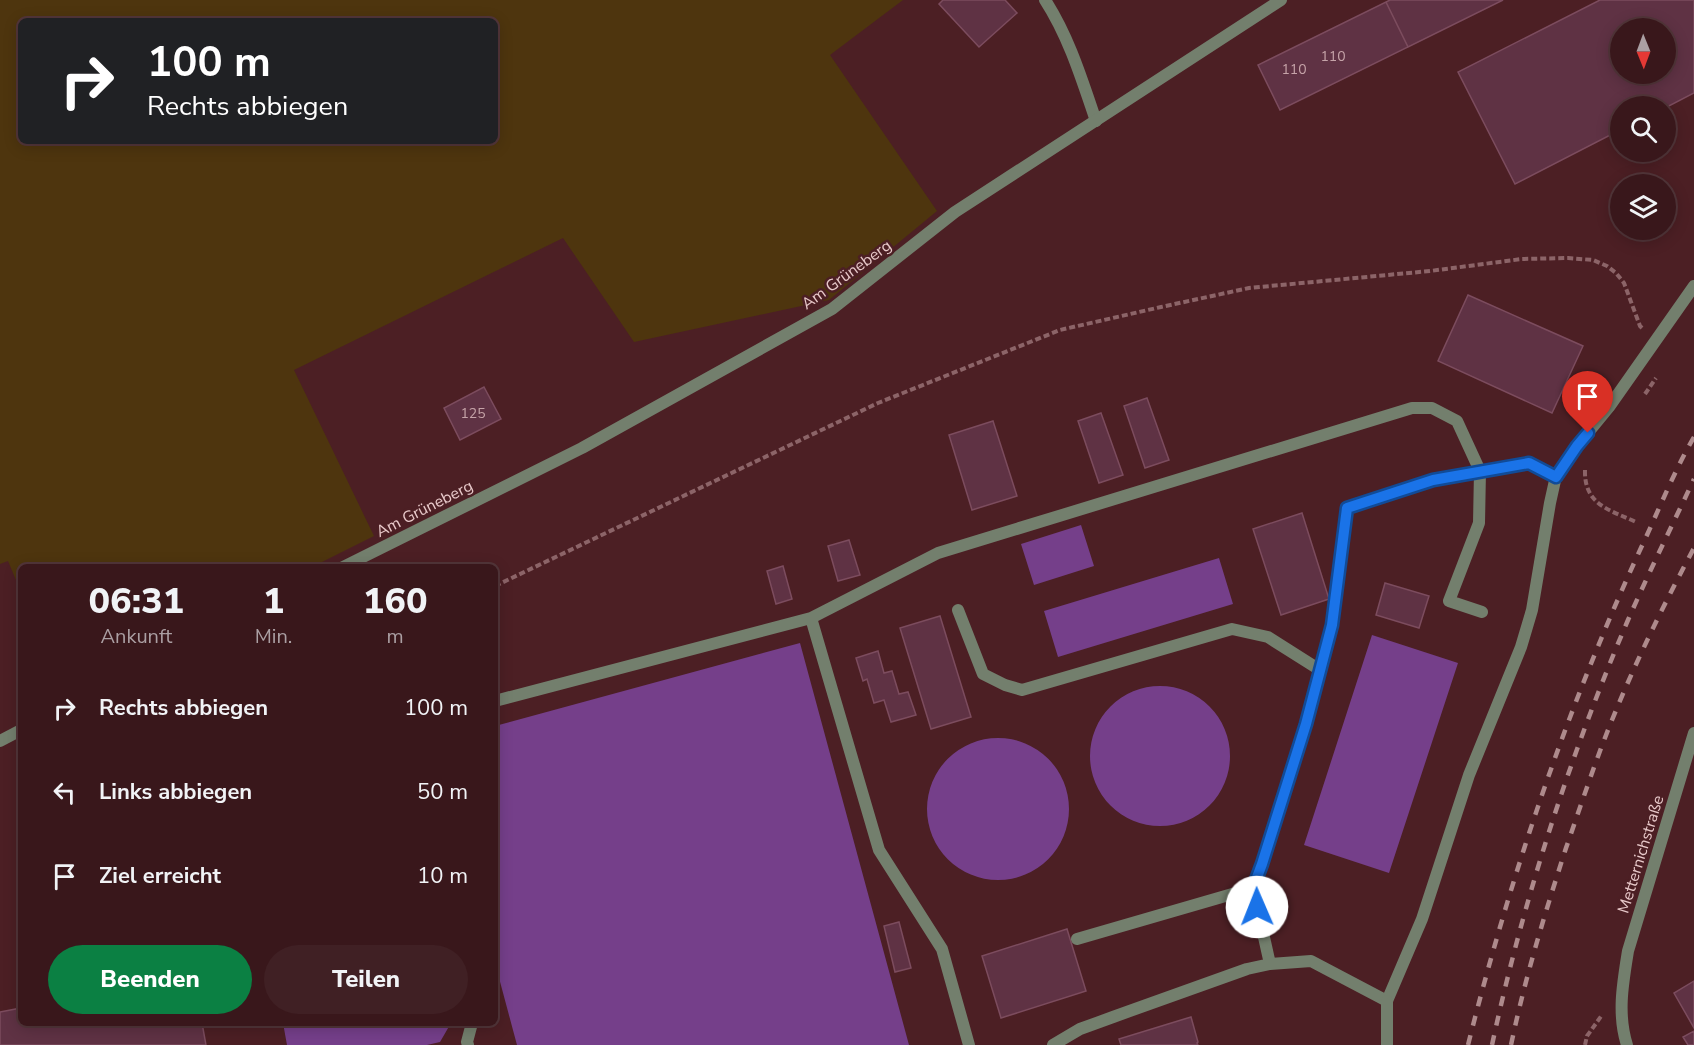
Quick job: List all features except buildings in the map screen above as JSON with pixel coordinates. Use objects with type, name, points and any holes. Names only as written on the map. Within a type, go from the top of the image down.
[{"type":"street","points":[[1045,0],[1064,34],[1096,121]]},
{"type":"street","name":"Am Grüneberg","points":[[349,564],[582,448],[832,309],[955,212],[1281,0]]},
{"type":"street","points":[[1387,1045],[1387,1001],[1422,919],[1468,775],[1521,647],[1532,610],[1556,477],[1577,446],[1609,407],[1694,286]]},
{"type":"street","points":[[498,700],[811,618],[938,553],[1412,408],[1432,408],[1457,421],[1480,471],[1479,523],[1449,601],[1482,612]]},
{"type":"street","points":[[1270,964],[1253,888],[1306,724],[1332,625],[1347,508],[1433,480],[1529,463],[1556,477]]},
{"type":"street","points":[[958,610],[983,674],[1005,685],[1022,690],[1232,629],[1268,637],[1320,670]]},
{"type":"street","points":[[811,618],[879,850],[942,950],[969,1045]]},
{"type":"street","points":[[0,741],[18,732]]},
{"type":"street","name":"Metternichstraße","points":[[1627,1045],[1623,1021],[1622,986],[1628,951],[1694,733]]},
{"type":"street","points":[[1077,939],[1253,888]]},
{"type":"street","points":[[1053,1045],[1080,1029],[1247,969],[1270,964],[1311,961],[1387,1001]]},
{"type":"street","points":[[468,1045],[471,1026]]},
{"type":"path","points":[[498,585],[888,399],[1060,330],[1205,297],[1249,288],[1430,271],[1522,259],[1593,260],[1616,273],[1624,283],[1640,326],[1657,339]]},
{"type":"path","points":[[1642,398],[1658,375]]},
{"type":"path","points":[[1591,461],[1585,470],[1585,480],[1587,490],[1593,500],[1636,522]]},
{"type":"shaded area","points":[[0,0],[903,0],[830,55],[937,211],[829,300],[634,342],[563,238],[294,370],[374,536],[318,564],[18,564],[18,585],[8,561],[0,564]]},
{"type":"shaded area","points":[[1081,525],[1094,566],[1034,585],[1021,544]]},
{"type":"shaded area","points":[[1219,558],[1233,604],[1058,657],[1044,611]]},
{"type":"shaded area","points":[[1372,635],[1458,663],[1389,873],[1304,845]]},
{"type":"shaded area","points":[[800,643],[909,1045],[517,1045],[498,974],[498,725]]},
{"type":"shaded area","points":[[1160,686],[1187,691],[1210,706],[1225,729],[1230,756],[1225,783],[1210,806],[1187,821],[1160,826],[1133,821],[1110,806],[1095,783],[1090,756],[1095,729],[1110,706],[1133,691]]},
{"type":"shaded area","points":[[998,738],[1025,743],[1048,759],[1064,782],[1069,809],[1064,836],[1048,859],[1025,875],[998,880],[971,875],[948,859],[932,836],[927,809],[932,782],[948,759],[971,743]]},
{"type":"shaded area","points":[[284,1026],[449,1026],[440,1042],[427,1045],[287,1045]]},
{"type":"railway","points":[[1468,1045],[1524,850],[1568,722],[1619,597],[1669,485],[1694,437]]},
{"type":"railway","points":[[1492,1045],[1533,883],[1568,776],[1628,620],[1694,479]]},
{"type":"railway","points":[[1511,1045],[1543,921],[1600,752],[1641,654],[1694,548]]},
{"type":"route","points":[[1257,907],[1253,888],[1306,724],[1332,625],[1347,508],[1433,480],[1529,463],[1556,477],[1588,433]]}]
